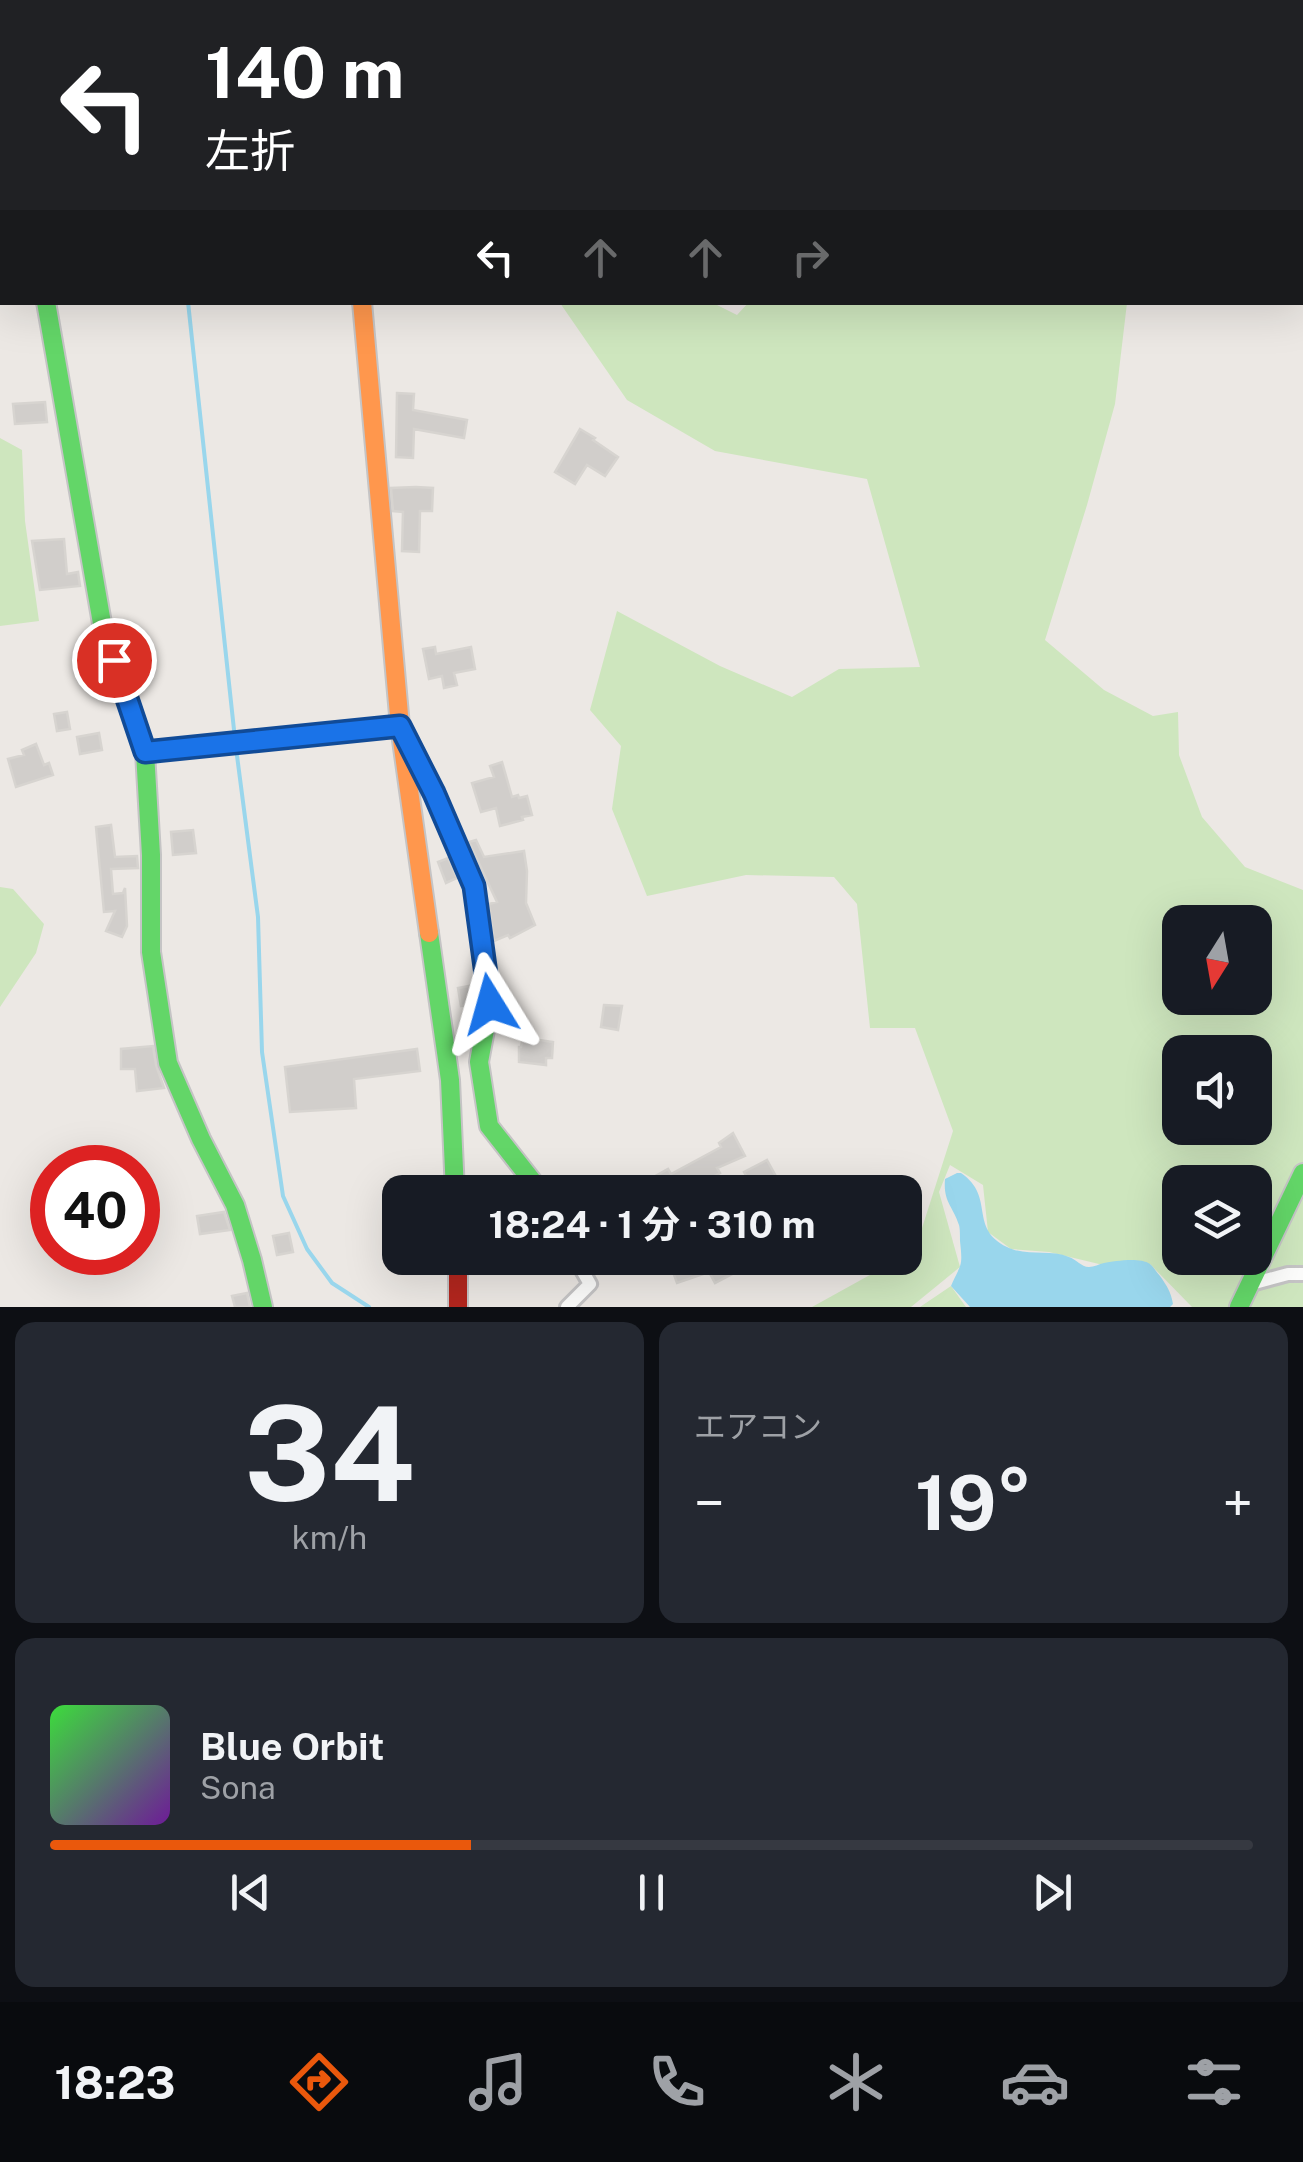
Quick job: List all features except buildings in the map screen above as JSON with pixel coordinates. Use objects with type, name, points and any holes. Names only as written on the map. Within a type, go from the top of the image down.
[{"type":"street","points":[[47,305],[103,628],[145,752],[151,952],[168,1063],[200,1139],[235,1205],[262,1307]]},
{"type":"street","points":[[362,305],[400,726],[448,1063],[454,1175]]},
{"type":"street","points":[[145,752],[400,726]]},
{"type":"street","points":[[400,726],[474,886],[490,1004],[479,1062],[489,1126],[527,1175]]},
{"type":"street","points":[[1238,1307],[1303,1173]]},
{"type":"street","points":[[1251,1284],[1303,1274]]},
{"type":"street","points":[[458,1275],[458,1307]]},
{"type":"street","points":[[568,1307],[590,1284],[585,1275]]},
{"type":"green space","points":[[561,305],[717,305],[737,315],[746,305],[1127,305],[1115,404],[1045,640],[1104,690],[1153,716],[1178,712],[1179,755],[1202,817],[1245,867],[1303,890],[1303,1307],[1192,1307],[1150,1264],[1099,1264],[1049,1252],[1011,1249],[988,1232],[983,1185],[950,1165],[939,1192],[960,1267],[911,1307],[812,1307],[870,1275],[922,1275],[922,1228],[953,1131],[915,1028],[870,1028],[857,904],[834,877],[746,875],[647,896],[612,809],[621,746],[590,710],[617,611],[720,666],[792,697],[839,669],[920,667],[867,479],[715,451],[627,400]]},
{"type":"green space","points":[[0,438],[22,450],[25,521],[39,621],[0,626]]},
{"type":"green space","points":[[0,887],[13,889],[44,924],[36,953],[0,1007]]},
{"type":"green space","points":[[951,1286],[966,1307],[920,1307]]},
{"type":"water","points":[[957,1173],[971,1182],[977,1192],[988,1231],[1007,1247],[1061,1255],[1089,1267],[1121,1261],[1146,1262],[1165,1283],[1173,1304],[970,1307],[951,1286],[961,1256],[959,1226],[947,1199],[945,1179]]},
{"type":"waterway","points":[[188,305],[235,739]]},
{"type":"waterway","points":[[236,748],[258,917],[262,1052],[283,1196],[307,1249],[332,1283],[369,1307]]},
{"type":"traffic: fast","points":[[47,305],[103,629],[145,752],[151,952],[168,1063],[235,1205],[263,1307]]},
{"type":"traffic: fast","points":[[429,933],[450,1080],[454,1175]]},
{"type":"traffic: fast","points":[[489,1008],[479,1062],[489,1126],[528,1175]]},
{"type":"traffic: fast","points":[[1239,1307],[1303,1173]]},
{"type":"traffic: slow","points":[[362,305],[400,726],[429,933]]},
{"type":"traffic: slow","points":[[145,752],[400,726],[474,886],[489,1008]]},
{"type":"traffic: jam","points":[[458,1275],[458,1307]]},
{"type":"route","points":[[114,660],[145,752],[400,726],[474,886],[490,1004]]}]
